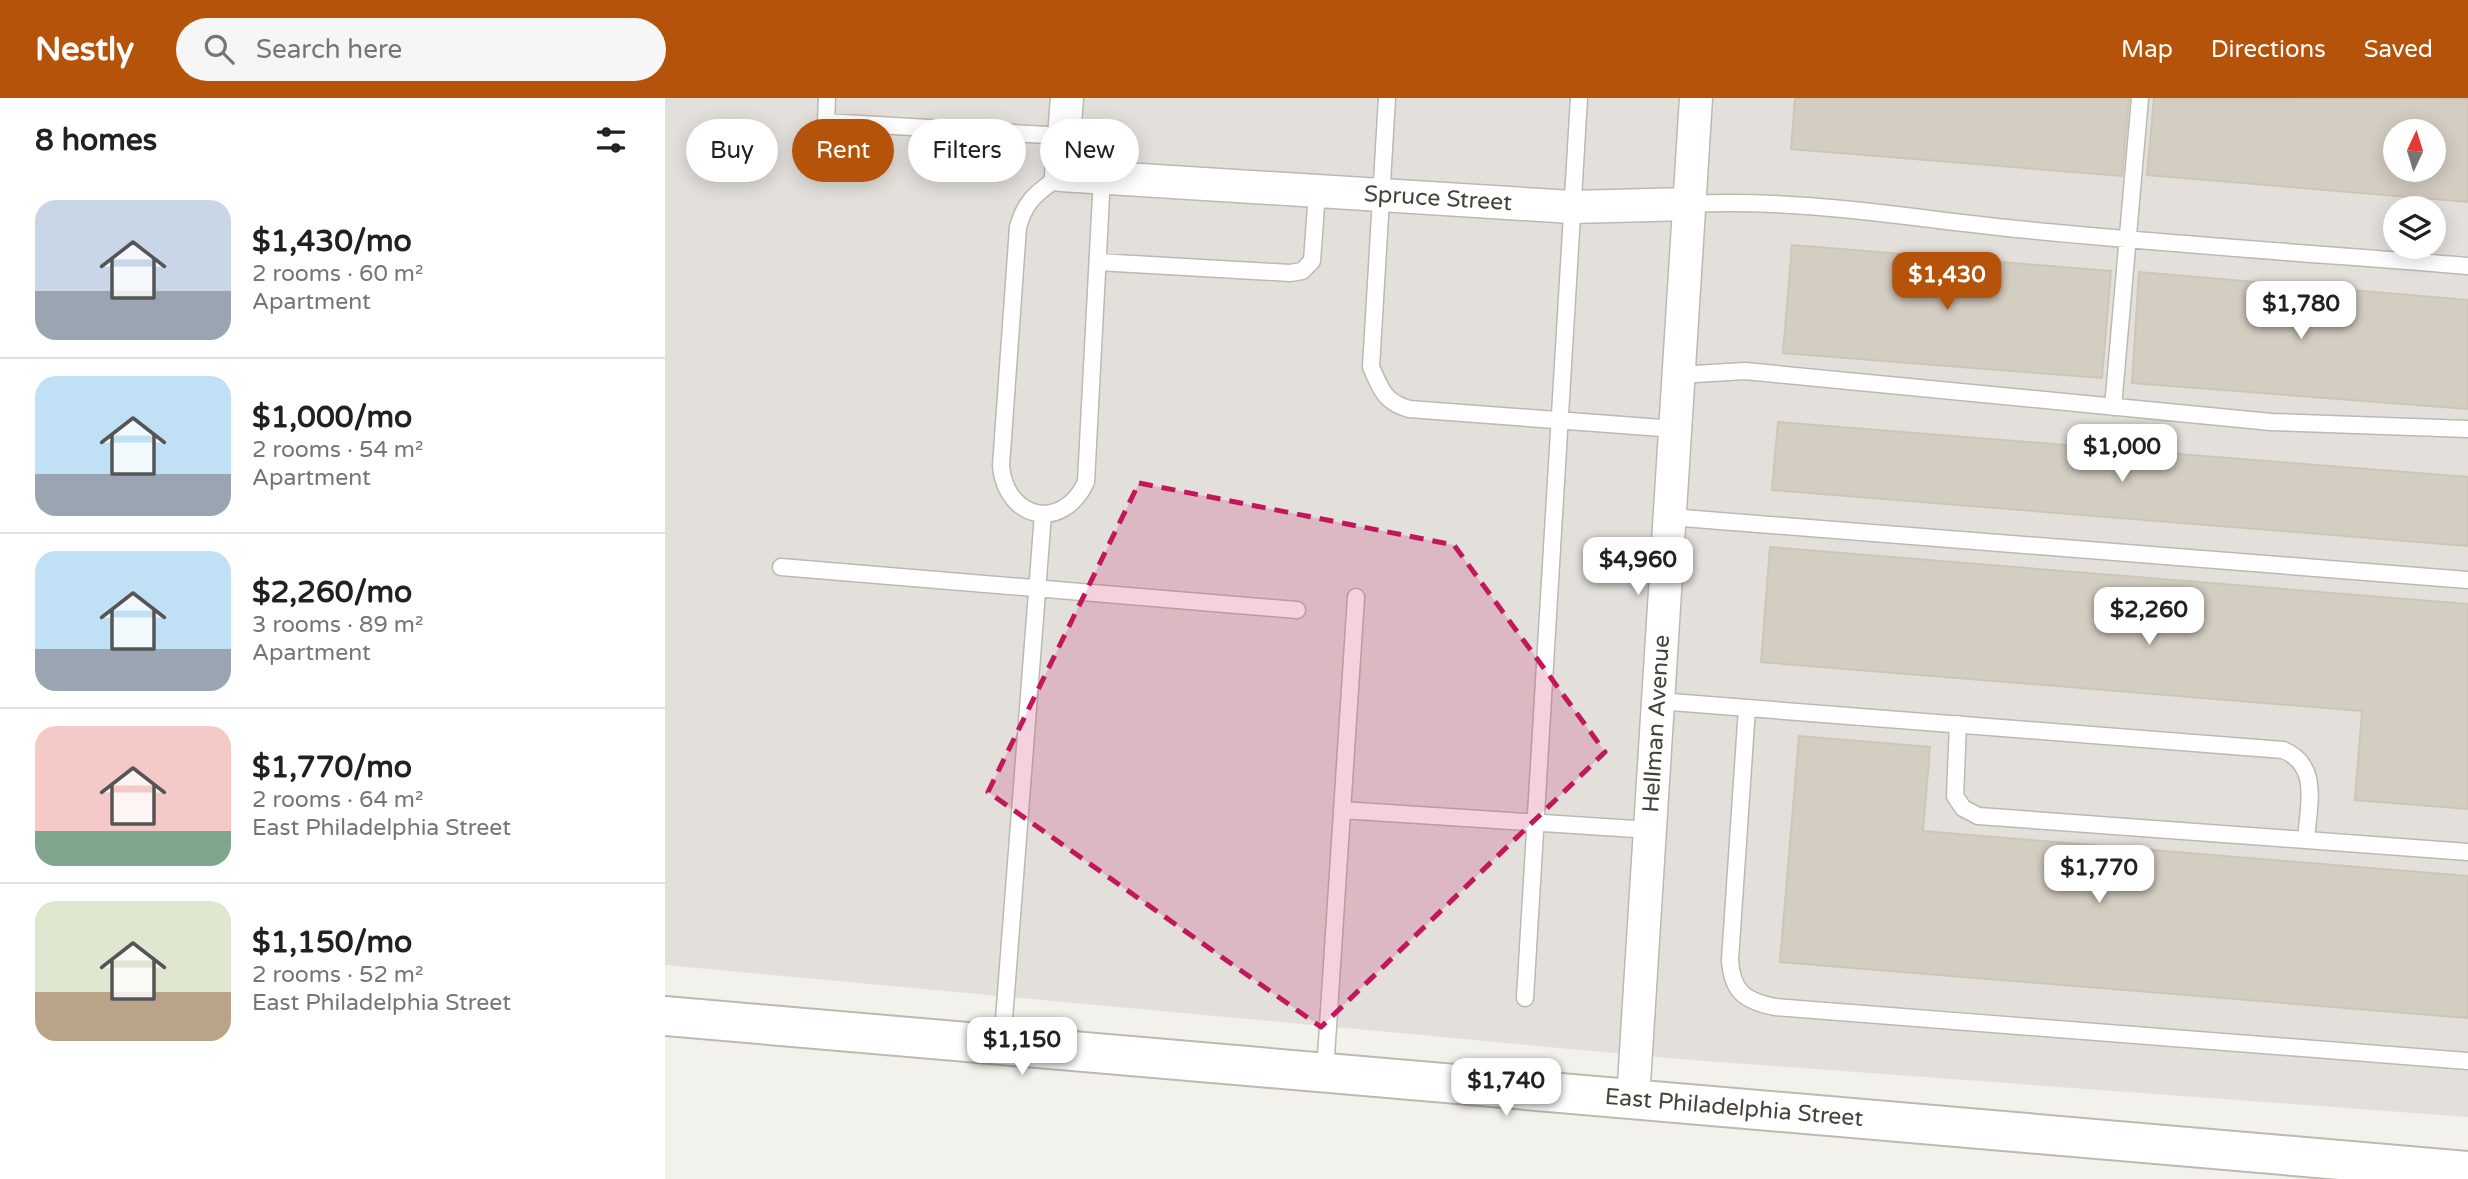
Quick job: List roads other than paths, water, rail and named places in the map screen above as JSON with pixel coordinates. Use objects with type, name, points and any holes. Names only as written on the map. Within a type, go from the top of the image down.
[{"type":"street","points":[[1065,119],[1067,98]]},
{"type":"street","name":"Hellman Avenue","points":[[1633,1099],[1696,98]]},
{"type":"street","name":"Spruce Street","points":[[1139,180],[1572,207],[1689,204]]},
{"type":"street","name":"East Philadelphia Street","points":[[665,1016],[2468,1171]]},
{"type":"lane","points":[[827,98],[826,122],[1040,135]]},
{"type":"lane","points":[[1387,98],[1379,196],[1371,367],[1383,394],[1396,406],[1409,410],[1675,429]]},
{"type":"lane","points":[[1525,998],[1579,98]]},
{"type":"lane","points":[[2113,407],[2140,98]]},
{"type":"lane","points":[[1052,182],[1026,204],[1018,227],[1001,466],[1007,493],[1017,504],[1029,511],[1044,514],[1058,512],[1070,505],[1080,495],[1086,482],[1102,182]]},
{"type":"lane","points":[[1098,262],[1290,273],[1302,271],[1312,261],[1317,192]]},
{"type":"lane","points":[[1689,204],[1738,201],[1909,215],[2017,229],[2468,266]]},
{"type":"lane","points":[[1678,375],[1745,372],[2270,422],[2468,429]]},
{"type":"lane","points":[[1002,1045],[1044,514]]},
{"type":"lane","points":[[1670,517],[2468,580]]},
{"type":"lane","points":[[781,567],[1297,610]]},
{"type":"lane","points":[[1325,1072],[1356,597]]},
{"type":"lane","points":[[1658,701],[2283,750],[2301,760],[2310,780],[2306,840]]},
{"type":"lane","points":[[1747,708],[1730,960],[1731,977],[1739,990],[1759,1004],[2468,1061]]},
{"type":"lane","points":[[1958,724],[1955,796],[1963,808],[1978,816],[2468,852]]},
{"type":"lane","points":[[1342,810],[1650,830]]}]
